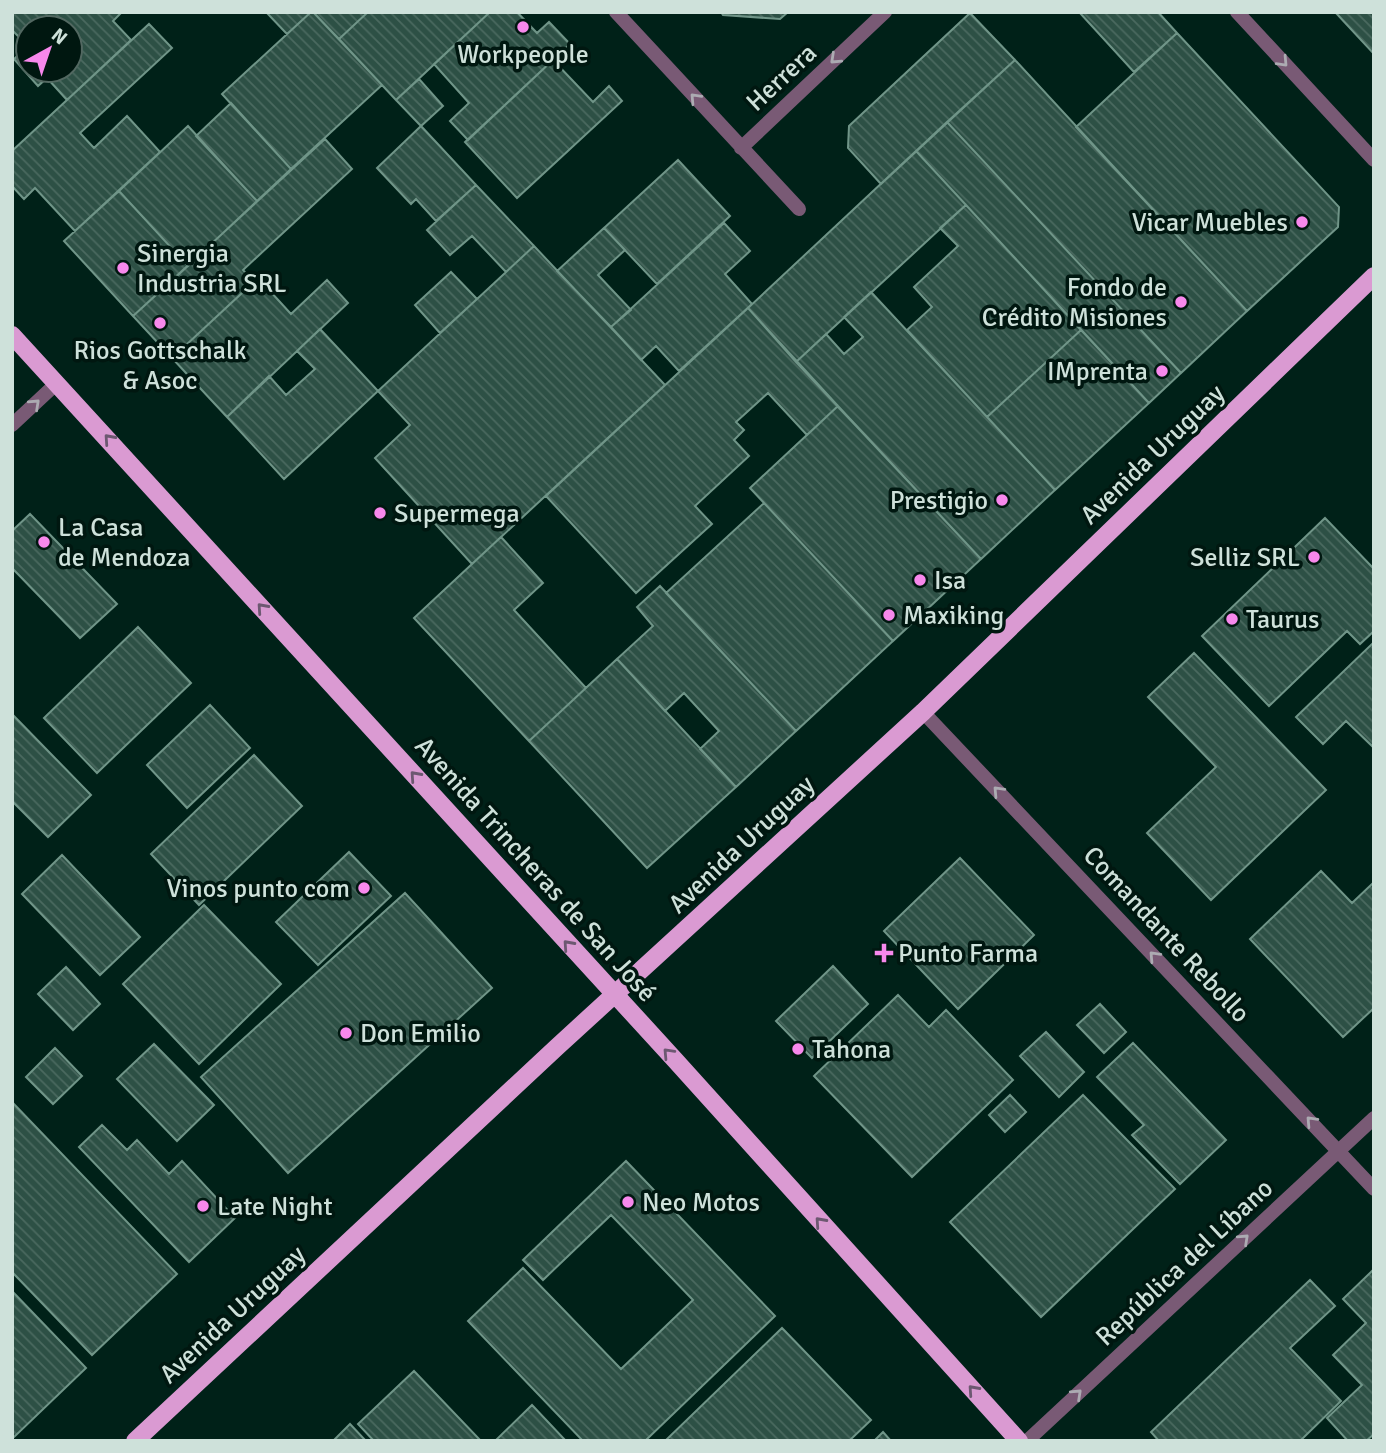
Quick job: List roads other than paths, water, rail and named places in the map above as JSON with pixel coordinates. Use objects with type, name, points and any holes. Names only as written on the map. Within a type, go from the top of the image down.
[{"type":"main road","name":"Avenida Uruguay","points":[[135,1441],[614,995],[923,712],[1374,276]]},
{"type":"main road","name":"Avenida Trincheras de San José","points":[[12,335],[1019,1441]]},
{"type":"street","points":[[616,12],[799,209]]},
{"type":"street","name":"Herrera","points":[[741,148],[885,12]]},
{"type":"street","points":[[1237,12],[1374,160]]},
{"type":"street","points":[[12,425],[57,383]]},
{"type":"street","name":"Comandante Rebollo","points":[[923,712],[1374,1189]]},
{"type":"street","name":"República del Líbano","points":[[1027,1441],[1374,1118]]},
{"type":"place","name":"Workpeople","points":[[523,27]]},
{"type":"place","name":"Vicar Muebles","points":[[1302,222]]},
{"type":"place","name":"Sinergia Industria SRL","points":[[123,268]]},
{"type":"place","name":"Fondo de Crédito Misiones","points":[[1181,302]]},
{"type":"place","name":"Rios Gottschalk & Asoc","points":[[160,323]]},
{"type":"place","name":"IMprenta","points":[[1162,371]]},
{"type":"place","name":"Prestigio","points":[[1002,500]]},
{"type":"place","name":"Supermega","points":[[380,513]]},
{"type":"place","name":"La Casa de Mendoza","points":[[44,542]]},
{"type":"place","name":"Selliz SRL","points":[[1314,557]]},
{"type":"place","name":"Isa","points":[[920,580]]},
{"type":"place","name":"Maxiking","points":[[889,615]]},
{"type":"place","name":"Taurus","points":[[1232,619]]},
{"type":"place","name":"Vinos punto com","points":[[364,888]]},
{"type":"place","name":"Punto Farma","points":[[884,953]]},
{"type":"place","name":"Don Emilio","points":[[346,1033]]},
{"type":"place","name":"Tahona","points":[[798,1049]]},
{"type":"place","name":"Neo Motos","points":[[628,1202]]},
{"type":"place","name":"Late Night","points":[[203,1206]]}]
